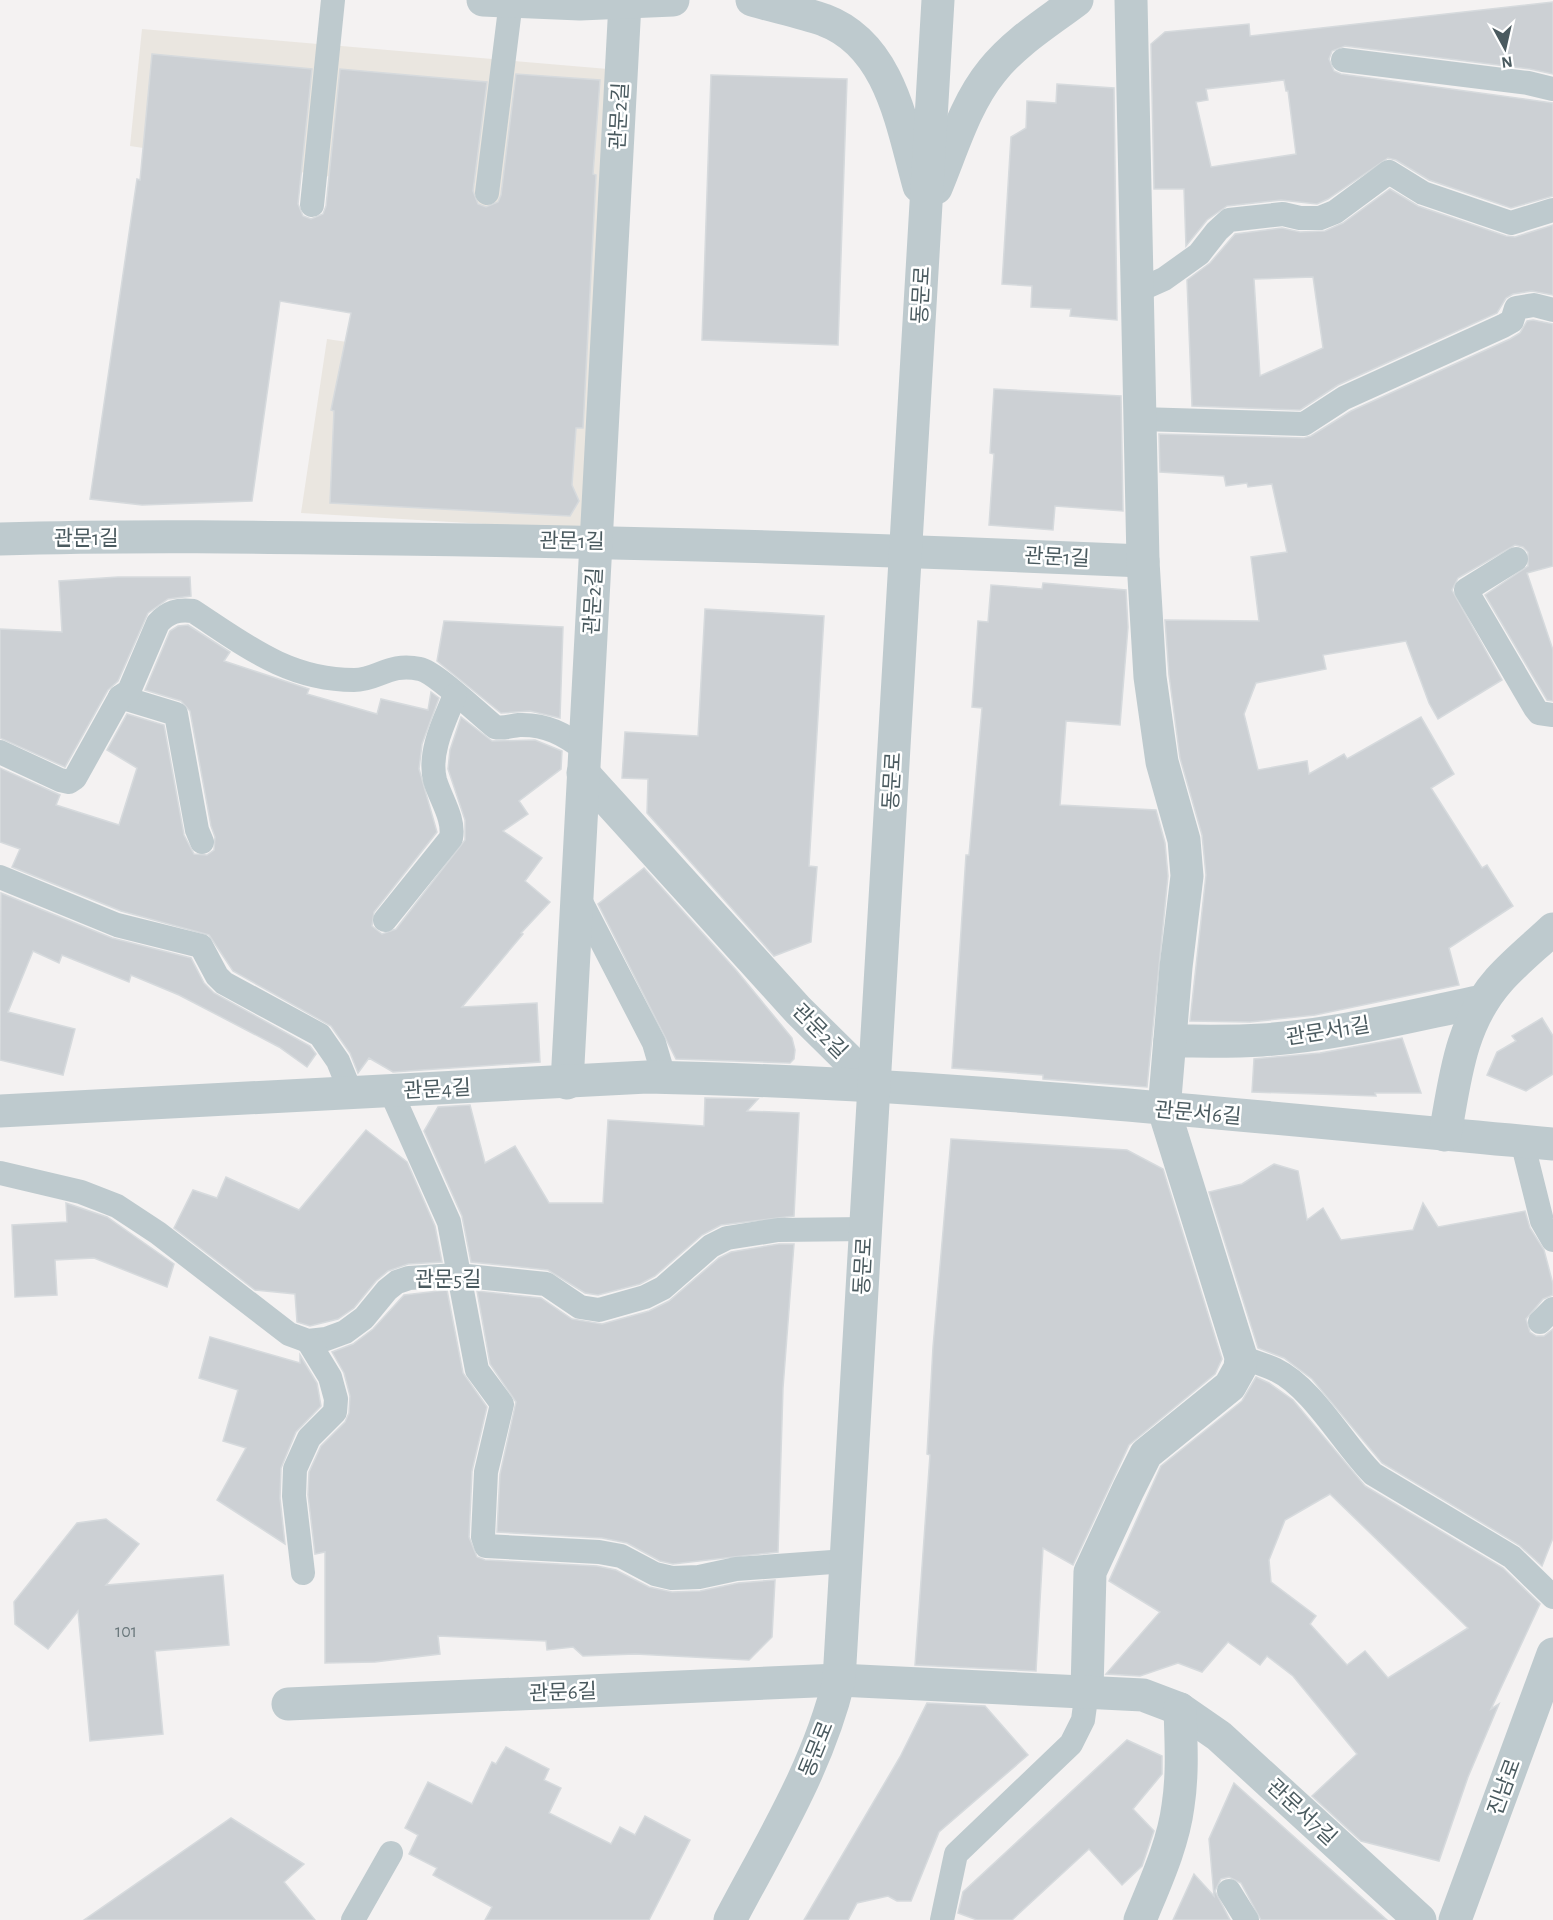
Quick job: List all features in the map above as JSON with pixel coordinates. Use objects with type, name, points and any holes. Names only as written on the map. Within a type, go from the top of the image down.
[{"type":"street","points":[[497,1],[580,4],[673,0]]},
{"type":"street","points":[[752,0],[824,20],[844,30],[873,58],[892,95],[926,213]]},
{"type":"street","name":"동문로","points":[[730,1920],[815,1757],[829,1721],[838,1680],[938,0]]},
{"type":"street","points":[[926,213],[963,124],[991,71],[1029,36],[1077,0]]},
{"type":"street","points":[[1087,1691],[1090,1572],[1146,1454],[1230,1386],[1240,1368],[1241,1357],[1164,1110],[1187,876],[1186,859],[1162,762],[1155,721],[1143,561],[1131,0]]},
{"type":"street","name":"관문2길","points":[[625,3],[584,762],[798,1010],[874,1085]]},
{"type":"street","name":"관문1길","points":[[0,539],[219,537],[596,542],[906,550],[1143,561]]},
{"type":"street","points":[[567,1083],[584,762]]},
{"type":"street","points":[[1445,1135],[1458,1059],[1473,1018],[1499,980],[1553,929]]},
{"type":"street","name":"관문서1길","points":[[1170,1041],[1230,1041],[1292,1037],[1372,1024],[1484,1000]]},
{"type":"street","name":"관문4길","points":[[0,1111],[664,1077],[874,1085]]},
{"type":"street","name":"관문서6길","points":[[874,1085],[1538,1142]]},
{"type":"street","name":"진남로","points":[[1455,1920],[1553,1654]]},
{"type":"street","name":"관문서7길","points":[[838,1680],[1143,1695],[1180,1709],[1219,1736],[1419,1920]]},
{"type":"street","name":"관문6길","points":[[288,1704],[838,1680]]},
{"type":"street","points":[[1140,1920],[1168,1845],[1178,1809],[1182,1761],[1180,1709]]},
{"type":"lane","points":[[312,205],[333,0]]},
{"type":"lane","points":[[487,193],[497,1]]},
{"type":"lane","points":[[1343,60],[1528,83],[1553,89]]},
{"type":"lane","points":[[1137,291],[1164,279],[1199,254],[1229,220],[1282,214],[1300,218],[1320,218],[1335,212],[1389,172],[1423,193],[1511,223],[1553,210]]},
{"type":"lane","points":[[1140,418],[1304,424],[1344,398],[1503,326],[1512,321],[1516,308],[1534,305],[1553,310]]},
{"type":"lane","points":[[1516,559],[1466,590],[1535,708],[1539,713],[1553,715]]},
{"type":"lane","points":[[0,752],[69,782],[75,778],[120,697],[129,691],[158,623],[166,615],[185,610],[193,611],[282,666],[339,679],[356,680],[391,668],[421,669],[495,728],[548,727],[567,736],[584,762]]},
{"type":"lane","points":[[385,920],[451,838],[452,825],[435,778],[434,766],[439,734],[455,694]]},
{"type":"lane","points":[[120,697],[176,714],[196,830],[202,842]]},
{"type":"lane","points":[[0,877],[117,924],[201,946],[217,976],[224,982],[320,1035],[338,1061],[351,1093]]},
{"type":"lane","points":[[578,896],[654,1043],[664,1077]]},
{"type":"lane","points":[[391,1092],[444,1204],[453,1240],[457,1275],[477,1370],[502,1404],[486,1472],[483,1537],[486,1546],[599,1552],[621,1556],[656,1574],[672,1578],[699,1577],[736,1569],[846,1561]]},
{"type":"lane","name":"관문서6길","points":[[1538,1142],[1542,1221],[1553,1240]]},
{"type":"lane","points":[[0,1173],[81,1192],[117,1206],[158,1233],[289,1334],[308,1341],[330,1377],[336,1399],[335,1412],[309,1438],[295,1469],[294,1496],[303,1573]]},
{"type":"lane","name":"관문5길","points":[[308,1341],[326,1339],[345,1332],[364,1318],[397,1282],[409,1278],[457,1275],[546,1284],[580,1307],[599,1310],[634,1301],[663,1288],[711,1246],[727,1238],[778,1230],[866,1229]]},
{"type":"lane","points":[[1241,1357],[1278,1371],[1305,1394],[1373,1474],[1512,1557],[1553,1597]]},
{"type":"lane","points":[[942,1920],[956,1854],[1071,1744],[1083,1720],[1087,1691]]},
{"type":"lane","points":[[353,1920],[391,1853]]},
{"type":"lane","points":[[1229,1891],[1246,1920]]},
{"type":"shaded area","points":[[142,29],[608,69],[584,530],[301,513],[327,339],[454,358],[477,199],[130,146]]},
{"type":"building","points":[[1553,2],[1553,74],[1530,69],[1345,46],[1332,51],[1329,59],[1334,71],[1341,74],[1553,103],[1553,196],[1511,208],[1429,180],[1396,160],[1388,158],[1317,204],[1281,200],[1227,206],[1207,220],[1186,246],[1184,189],[1154,189],[1151,44],[1165,32],[1249,24],[1250,36]],"holes":[[[1284,80],[1286,91],[1288,91],[1296,154],[1211,167],[1196,102],[1208,100],[1206,89]]]},
{"type":"building","points":[[152,54],[312,69],[298,204],[303,216],[311,219],[323,214],[326,206],[340,69],[487,82],[473,191],[478,204],[486,207],[498,202],[501,195],[516,74],[600,80],[593,174],[596,175],[583,428],[576,428],[572,485],[579,501],[570,516],[330,503],[334,411],[331,410],[351,313],[280,301],[252,501],[142,505],[90,499],[137,179],[140,180]]},
{"type":"building","points":[[711,75],[847,79],[838,345],[702,340]]},
{"type":"building","points":[[1057,84],[1114,88],[1117,320],[1070,316],[1071,309],[1031,307],[1032,286],[1002,284],[1011,137],[1026,128],[1027,101],[1056,103]]},
{"type":"building","points":[[1390,189],[1418,206],[1506,236],[1515,237],[1553,225],[1553,295],[1532,291],[1513,294],[1506,298],[1497,313],[1338,385],[1300,410],[1192,406],[1187,280],[1210,263],[1235,234],[1282,228],[1300,232],[1325,231],[1343,223]],"holes":[[[1313,277],[1323,348],[1260,376],[1254,279]]]},
{"type":"building","points":[[1527,321],[1553,324],[1553,566],[1527,573],[1553,650],[1553,701],[1547,700],[1485,595],[1528,566],[1528,552],[1523,547],[1515,545],[1458,578],[1452,590],[1502,680],[1438,719],[1429,703],[1406,641],[1323,655],[1326,669],[1256,683],[1244,714],[1258,770],[1307,761],[1309,774],[1344,754],[1347,759],[1421,717],[1454,774],[1431,788],[1482,868],[1487,865],[1513,906],[1449,948],[1459,985],[1315,1015],[1250,1022],[1190,1021],[1206,875],[1202,835],[1180,758],[1169,675],[1165,620],[1259,621],[1251,557],[1287,552],[1272,484],[1248,487],[1247,483],[1226,486],[1224,476],[1160,472],[1159,434],[1304,438],[1311,436],[1351,411],[1510,339],[1520,333]]},
{"type":"building","points":[[994,389],[1121,396],[1123,511],[1055,506],[1053,530],[989,525],[994,454],[990,453]]},
{"type":"building","points":[[118,577],[190,577],[191,596],[168,599],[148,613],[118,681],[108,690],[65,767],[0,738],[0,629],[62,632],[59,581]]},
{"type":"building","points":[[1043,583],[1126,590],[1128,627],[1120,725],[1066,721],[1060,805],[1156,810],[1165,843],[1168,876],[1147,1087],[1043,1079],[1043,1075],[952,1068],[966,855],[969,855],[982,708],[972,707],[978,621],[988,622],[991,585],[1042,589]]},
{"type":"building","points":[[705,609],[824,616],[809,866],[817,867],[811,942],[774,956],[647,813],[648,779],[622,778],[625,732],[698,736]]},
{"type":"building","points":[[444,621],[563,627],[560,718],[530,711],[501,713],[437,661]]},
{"type":"building","points":[[188,625],[230,652],[224,661],[309,689],[307,694],[377,714],[381,699],[428,710],[431,692],[439,698],[422,744],[419,769],[437,832],[374,912],[372,926],[382,934],[396,929],[465,840],[465,820],[448,769],[450,750],[461,717],[492,741],[535,740],[562,751],[561,769],[519,801],[528,814],[503,831],[542,858],[525,881],[550,902],[521,933],[523,934],[462,1007],[537,1003],[540,1062],[393,1072],[369,1058],[358,1073],[350,1053],[331,1026],[233,971],[209,935],[121,911],[12,867],[20,849],[0,842],[0,768],[60,795],[56,805],[119,825],[137,768],[107,750],[127,714],[164,725],[184,835],[194,854],[207,855],[214,850],[215,837],[190,711],[181,701],[145,690],[170,631],[178,626]]},
{"type":"building","points":[[644,868],[736,970],[792,1038],[795,1050],[794,1059],[790,1063],[676,1059],[598,904]]},
{"type":"building","points":[[1,893],[112,938],[191,958],[204,983],[214,993],[310,1046],[316,1054],[307,1067],[279,1047],[179,995],[131,975],[129,982],[62,955],[59,963],[33,951],[8,1012],[75,1029],[63,1075],[0,1060]]},
{"type":"building","points":[[1542,1018],[1553,1036],[1553,1074],[1526,1091],[1487,1075],[1497,1052],[1516,1041],[1512,1036]]},
{"type":"building","points":[[1402,1038],[1421,1093],[1375,1093],[1376,1096],[1252,1092],[1254,1059],[1320,1053]]},
{"type":"building","points":[[705,1098],[758,1099],[747,1111],[799,1113],[794,1216],[721,1225],[702,1235],[655,1276],[640,1284],[598,1295],[585,1293],[548,1270],[471,1262],[462,1216],[424,1131],[438,1107],[470,1105],[485,1163],[515,1146],[549,1203],[603,1203],[608,1120],[704,1126]]},
{"type":"building","points":[[366,1130],[407,1162],[435,1226],[442,1262],[408,1264],[388,1271],[376,1281],[354,1308],[338,1319],[310,1326],[297,1322],[295,1294],[255,1290],[174,1228],[193,1190],[217,1198],[226,1177],[299,1210]]},
{"type":"building","points":[[951,1139],[1127,1150],[1163,1169],[1222,1359],[1215,1374],[1129,1445],[1073,1565],[1043,1548],[1036,1671],[915,1665],[930,1455],[927,1454],[933,1347]]},
{"type":"building","points":[[1274,1164],[1298,1171],[1307,1220],[1323,1208],[1341,1240],[1413,1230],[1423,1203],[1438,1227],[1525,1211],[1530,1228],[1544,1250],[1553,1284],[1553,1295],[1543,1299],[1526,1319],[1530,1332],[1536,1336],[1544,1336],[1553,1329],[1553,1538],[1542,1566],[1519,1545],[1382,1463],[1312,1379],[1284,1358],[1258,1348],[1209,1192],[1242,1184]]},
{"type":"building","points":[[66,1203],[107,1217],[174,1264],[167,1287],[94,1258],[55,1260],[57,1295],[15,1297],[12,1225],[67,1222]]},
{"type":"building","points":[[779,1244],[794,1244],[783,1388],[778,1552],[673,1564],[660,1561],[627,1543],[602,1538],[497,1532],[500,1474],[516,1402],[490,1364],[477,1291],[541,1298],[572,1319],[602,1324],[649,1311],[669,1301],[719,1258],[731,1252]]},
{"type":"building","points":[[447,1290],[463,1373],[487,1407],[472,1471],[469,1537],[477,1557],[485,1560],[597,1566],[616,1570],[649,1587],[672,1592],[700,1591],[738,1583],[775,1580],[772,1637],[749,1660],[635,1654],[583,1656],[573,1647],[547,1650],[546,1641],[438,1636],[440,1654],[375,1662],[325,1663],[325,1552],[315,1554],[308,1495],[309,1472],[321,1446],[345,1422],[349,1413],[350,1396],[344,1373],[332,1352],[353,1344],[373,1329],[404,1295]]},
{"type":"building","points":[[210,1337],[300,1363],[300,1355],[317,1383],[321,1406],[296,1432],[281,1468],[280,1498],[285,1544],[217,1500],[246,1448],[223,1441],[238,1390],[199,1378]]},
{"type":"building","points":[[1256,1377],[1269,1383],[1293,1400],[1365,1486],[1503,1568],[1540,1604],[1491,1709],[1499,1704],[1468,1777],[1439,1861],[1361,1841],[1312,1796],[1357,1754],[1293,1676],[1267,1656],[1260,1665],[1228,1642],[1202,1672],[1178,1663],[1140,1676],[1106,1674],[1160,1612],[1109,1581],[1161,1466],[1242,1401]],"holes":[[[1330,1494],[1468,1628],[1388,1678],[1365,1651],[1347,1665],[1310,1624],[1316,1616],[1271,1582],[1269,1560],[1285,1520]]]},
{"type":"building","points":[[106,1519],[139,1544],[106,1585],[223,1575],[229,1645],[155,1651],[163,1734],[90,1741],[78,1611],[48,1649],[15,1624],[14,1602],[77,1523]]},
{"type":"building","points":[[927,1703],[985,1706],[1028,1755],[939,1832],[911,1901],[897,1901],[888,1896],[857,1903],[848,1920],[804,1920],[900,1757]]},
{"type":"building","points":[[1127,1740],[1162,1756],[1162,1774],[1133,1809],[1154,1831],[1142,1866],[1122,1885],[1089,1849],[1012,1920],[977,1920],[958,1913],[963,1892]]},
{"type":"building","points":[[506,1747],[549,1769],[544,1780],[561,1788],[549,1813],[611,1844],[620,1827],[635,1835],[645,1816],[690,1840],[649,1920],[485,1920],[492,1907],[433,1875],[437,1868],[409,1854],[418,1835],[405,1828],[428,1782],[472,1804],[492,1762],[496,1764]]},
{"type":"building","points":[[1234,1783],[1387,1920],[1261,1920],[1241,1883],[1229,1877],[1221,1879],[1215,1891],[1230,1920],[1173,1920],[1194,1874],[1214,1896],[1209,1839]]},
{"type":"building","points":[[231,1818],[304,1864],[284,1882],[315,1920],[84,1920]]}]
